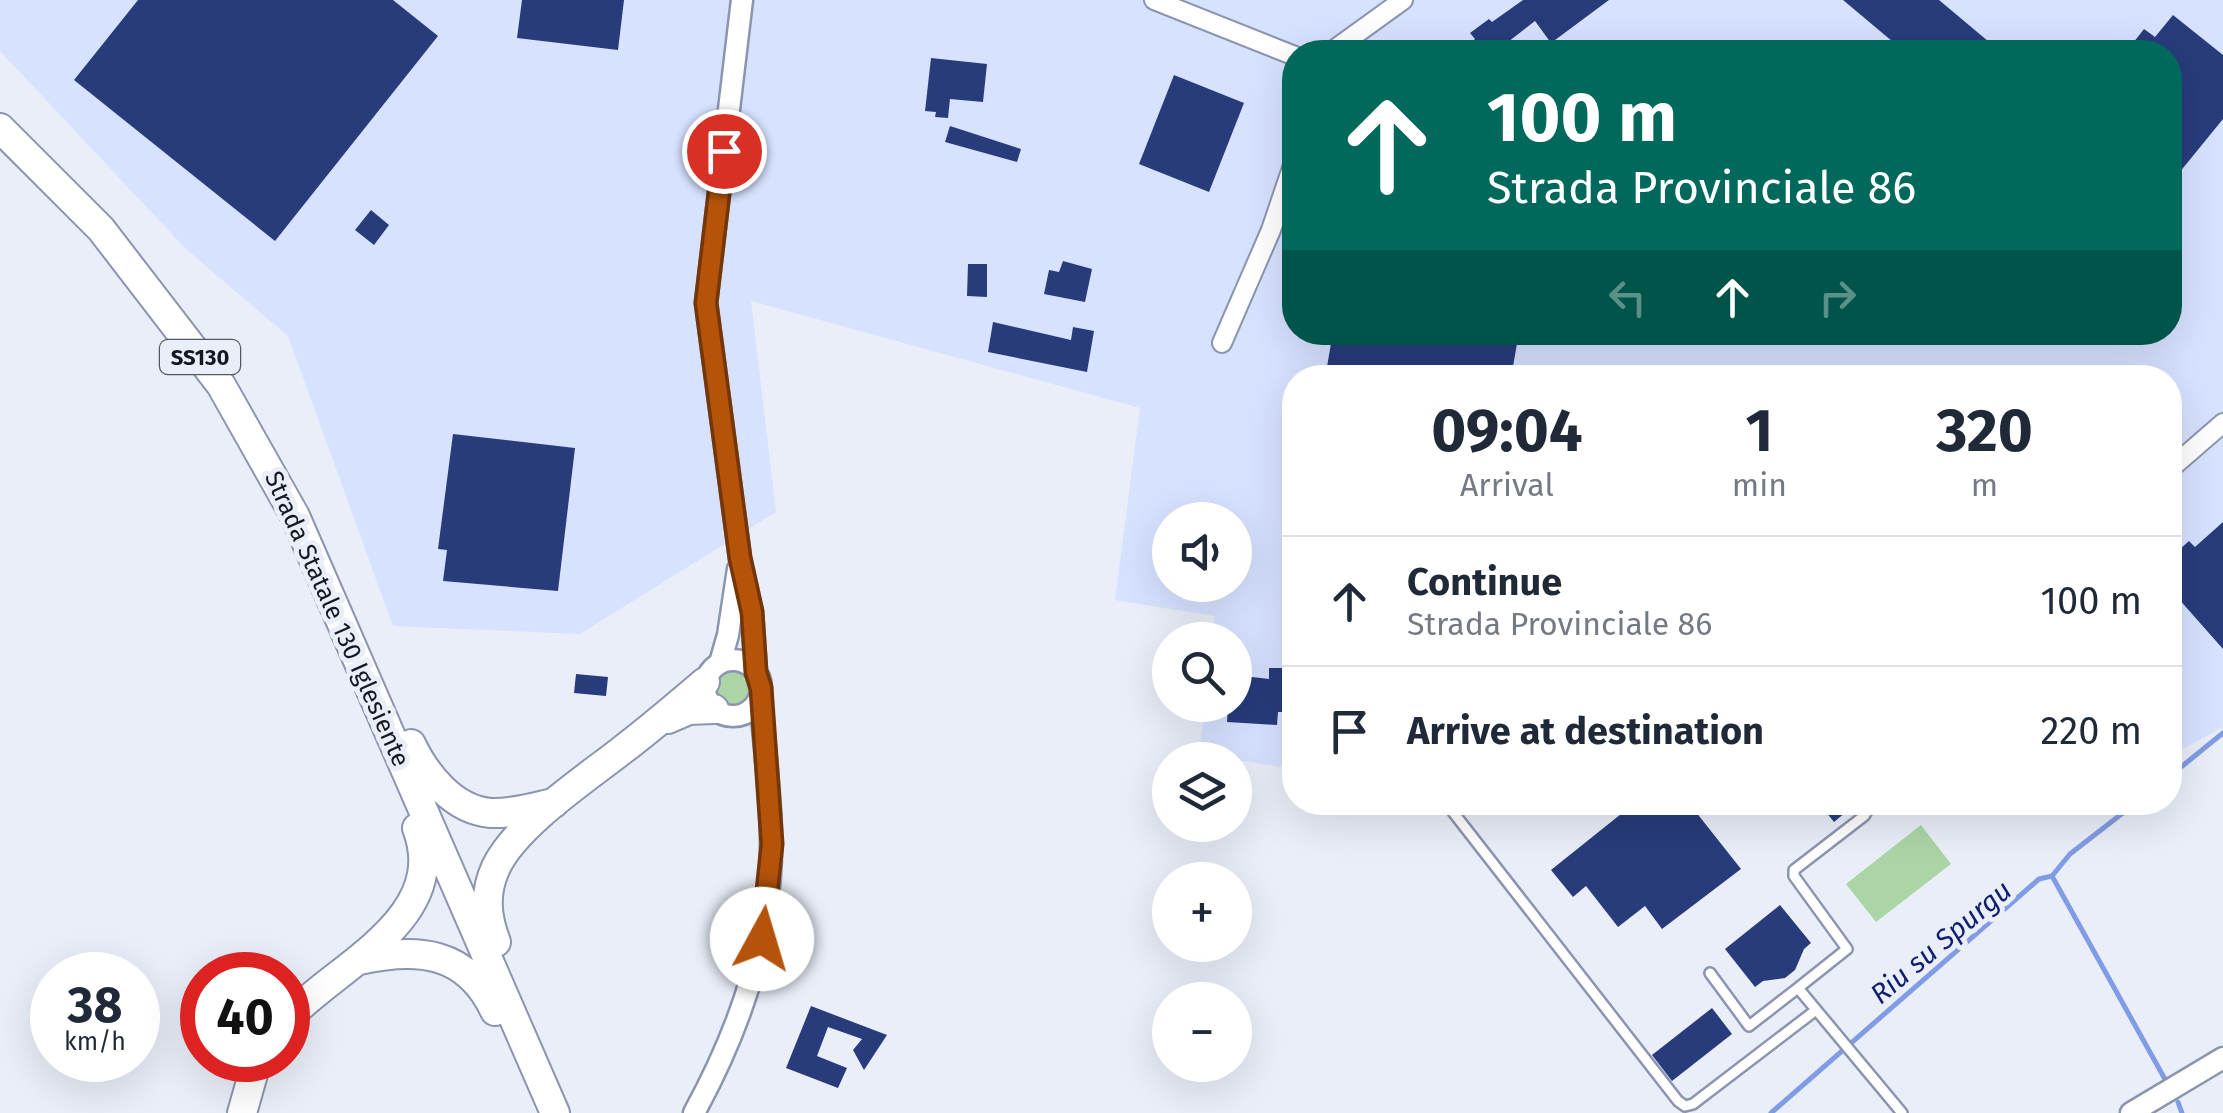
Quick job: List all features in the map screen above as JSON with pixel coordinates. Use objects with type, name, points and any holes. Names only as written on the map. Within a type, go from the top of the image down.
[{"type":"highway","name":"Strada Statale 130 Iglesiente","points":[[0,128],[101,229],[221,385],[295,516],[555,1113]]},
{"type":"highway","points":[[342,626],[387,694],[418,760],[440,788],[456,801],[488,813],[554,803]]},
{"type":"highway","points":[[310,1000],[358,960],[411,905],[422,882],[424,853],[419,833],[362,702],[342,626]]},
{"type":"highway","points":[[555,1113],[541,1050],[488,922],[486,900],[498,863],[554,803],[658,723],[712,673]]},
{"type":"highway","points":[[658,723],[689,710],[723,713]]},
{"type":"highway","points":[[358,960],[412,952],[453,963],[466,972],[487,994],[518,1062],[555,1113]]},
{"type":"highway","points":[[242,1113],[251,1082]]},
{"type":"street","points":[[694,1113],[726,1055],[762,939],[772,844],[752,612],[740,558],[706,303],[742,0]]},
{"type":"street","points":[[1154,0],[1282,51]]},
{"type":"street","points":[[1347,40],[1403,0]]},
{"type":"street","points":[[1222,343],[1282,196]]},
{"type":"street","points":[[2182,459],[2223,423]]},
{"type":"street","points":[[740,558],[728,635],[706,697],[750,741],[766,771]]},
{"type":"street","points":[[712,673],[735,660],[756,672]]},
{"type":"street","points":[[723,713],[749,711],[760,696]]},
{"type":"street","points":[[2131,1113],[2223,1058]]},
{"type":"lane","points":[[1455,815],[1685,1106],[1693,1104],[1816,1010]]},
{"type":"lane","points":[[1710,974],[1749,1026],[1847,949],[1794,876],[1794,870],[1865,815]]},
{"type":"lane","points":[[1798,988],[1902,1113]]},
{"type":"shaded area","points":[[0,0],[2223,0],[2223,727],[2182,749],[2182,365],[1282,365],[1282,767],[1252,762],[1252,742],[1200,742],[1203,722],[1252,722],[1252,622],[1214,622],[1215,616],[1115,600],[1140,408],[751,301],[776,512],[580,634],[393,626],[288,336],[185,248],[0,51]]},
{"type":"green space","points":[[733,666],[748,673],[755,688],[748,703],[733,710],[718,703],[711,688],[718,673]]},
{"type":"green space","points":[[1921,825],[1951,864],[1876,922],[1846,884]]},
{"type":"building","points":[[138,0],[393,0],[438,36],[275,241],[74,80]]},
{"type":"building","points":[[522,0],[624,0],[618,50],[517,38]]},
{"type":"building","points":[[1523,0],[1609,0],[1555,40],[1549,40],[1535,21],[1510,40],[1474,40],[1470,33],[1489,19],[1492,22]]},
{"type":"building","points":[[1843,0],[1939,0],[1987,40],[1891,40]]},
{"type":"building","points":[[2173,15],[2223,55],[2223,119],[2182,169],[2182,40],[2135,40],[2144,29],[2155,37]]},
{"type":"building","points":[[931,58],[987,64],[983,102],[950,99],[948,118],[925,111]]},
{"type":"building","points":[[1174,75],[1244,103],[1209,192],[1139,164]]},
{"type":"building","points":[[950,126],[1021,149],[1017,162],[945,142]]},
{"type":"building","points":[[371,210],[389,225],[374,245],[355,230]]},
{"type":"building","points":[[1063,261],[1092,269],[1085,302],[1044,294],[1049,270],[1059,272]]},
{"type":"building","points":[[968,264],[987,264],[987,297],[967,296]]},
{"type":"building","points":[[993,322],[1071,340],[1073,327],[1094,331],[1087,372],[988,352]]},
{"type":"building","points":[[1331,345],[1517,345],[1513,365],[1327,365]]},
{"type":"building","points":[[453,434],[575,448],[558,591],[443,581],[447,550],[438,549]]},
{"type":"building","points":[[2223,522],[2223,649],[2182,603],[2182,547],[2189,541],[2195,547]]},
{"type":"building","points":[[1269,668],[1282,668],[1282,712],[1278,712],[1277,725],[1227,722],[1252,722],[1252,677],[1269,679]]},
{"type":"building","points":[[576,674],[608,677],[606,696],[574,693]]},
{"type":"building","points":[[1620,815],[1698,815],[1741,869],[1662,929],[1645,906],[1618,927],[1586,886],[1573,897],[1551,870]]},
{"type":"building","points":[[1780,905],[1811,943],[1795,970],[1785,978],[1763,981],[1755,987],[1725,949]]},
{"type":"building","points":[[811,1006],[887,1035],[864,1070],[853,1050],[862,1039],[828,1027],[817,1056],[847,1068],[838,1088],[786,1068]]},
{"type":"building","points":[[1712,1008],[1732,1034],[1672,1081],[1652,1055]]},
{"type":"waterway","name":"Riu su Spurgu","points":[[2182,766],[2223,733]]},
{"type":"waterway","name":"Riu su Spurgu","points":[[1771,1113],[2039,879],[2052,876],[2070,854],[2120,815]]},
{"type":"waterway","points":[[2052,876],[2166,1081]]},
{"type":"waterway","points":[[2178,1102],[2182,1113]]},
{"type":"route","points":[[724,151],[706,303],[761,688],[772,844],[762,939]]}]
